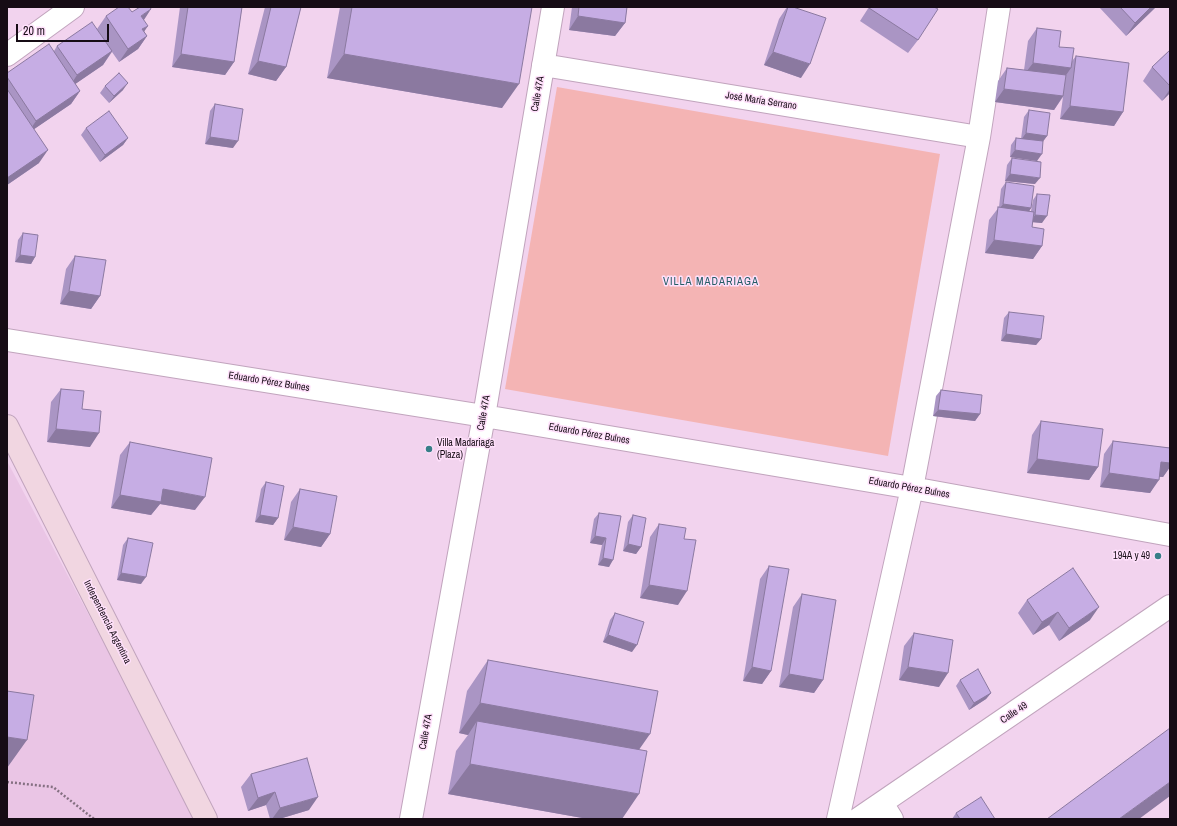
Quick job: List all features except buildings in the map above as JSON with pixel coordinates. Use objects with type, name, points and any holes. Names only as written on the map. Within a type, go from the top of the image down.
[{"type":"main road","name":"Independencia Argentina","points":[[7,426],[206,819]]},
{"type":"street","points":[[7,55],[73,7]]},
{"type":"street","points":[[838,819],[912,488],[979,137],[999,7]]},
{"type":"street","name":"Calle 47A","points":[[411,819],[484,416],[543,65],[549,8]]},
{"type":"street","name":"José María Serrano","points":[[543,65],[979,137]]},
{"type":"street","name":"Eduardo Pérez Bulnes","points":[[7,340],[484,416],[912,488],[1170,535]]},
{"type":"street","name":"Calle 49","points":[[858,819],[887,811],[1170,606]]},
{"type":"path","points":[[7,782],[53,787],[94,819]]},
{"type":"shaded area","points":[[557,87],[940,154],[888,456],[505,389]]},
{"type":"shaded area","points":[[7,461],[197,819],[7,819]]},
{"type":"place","name":"Villa Madariaga (Plaza)","points":[[429,449]]},
{"type":"place","name":"194A y 49","points":[[1158,556]]},
{"type":"district","name":"VILLA MADARIAGA","points":[[711,282]]}]
